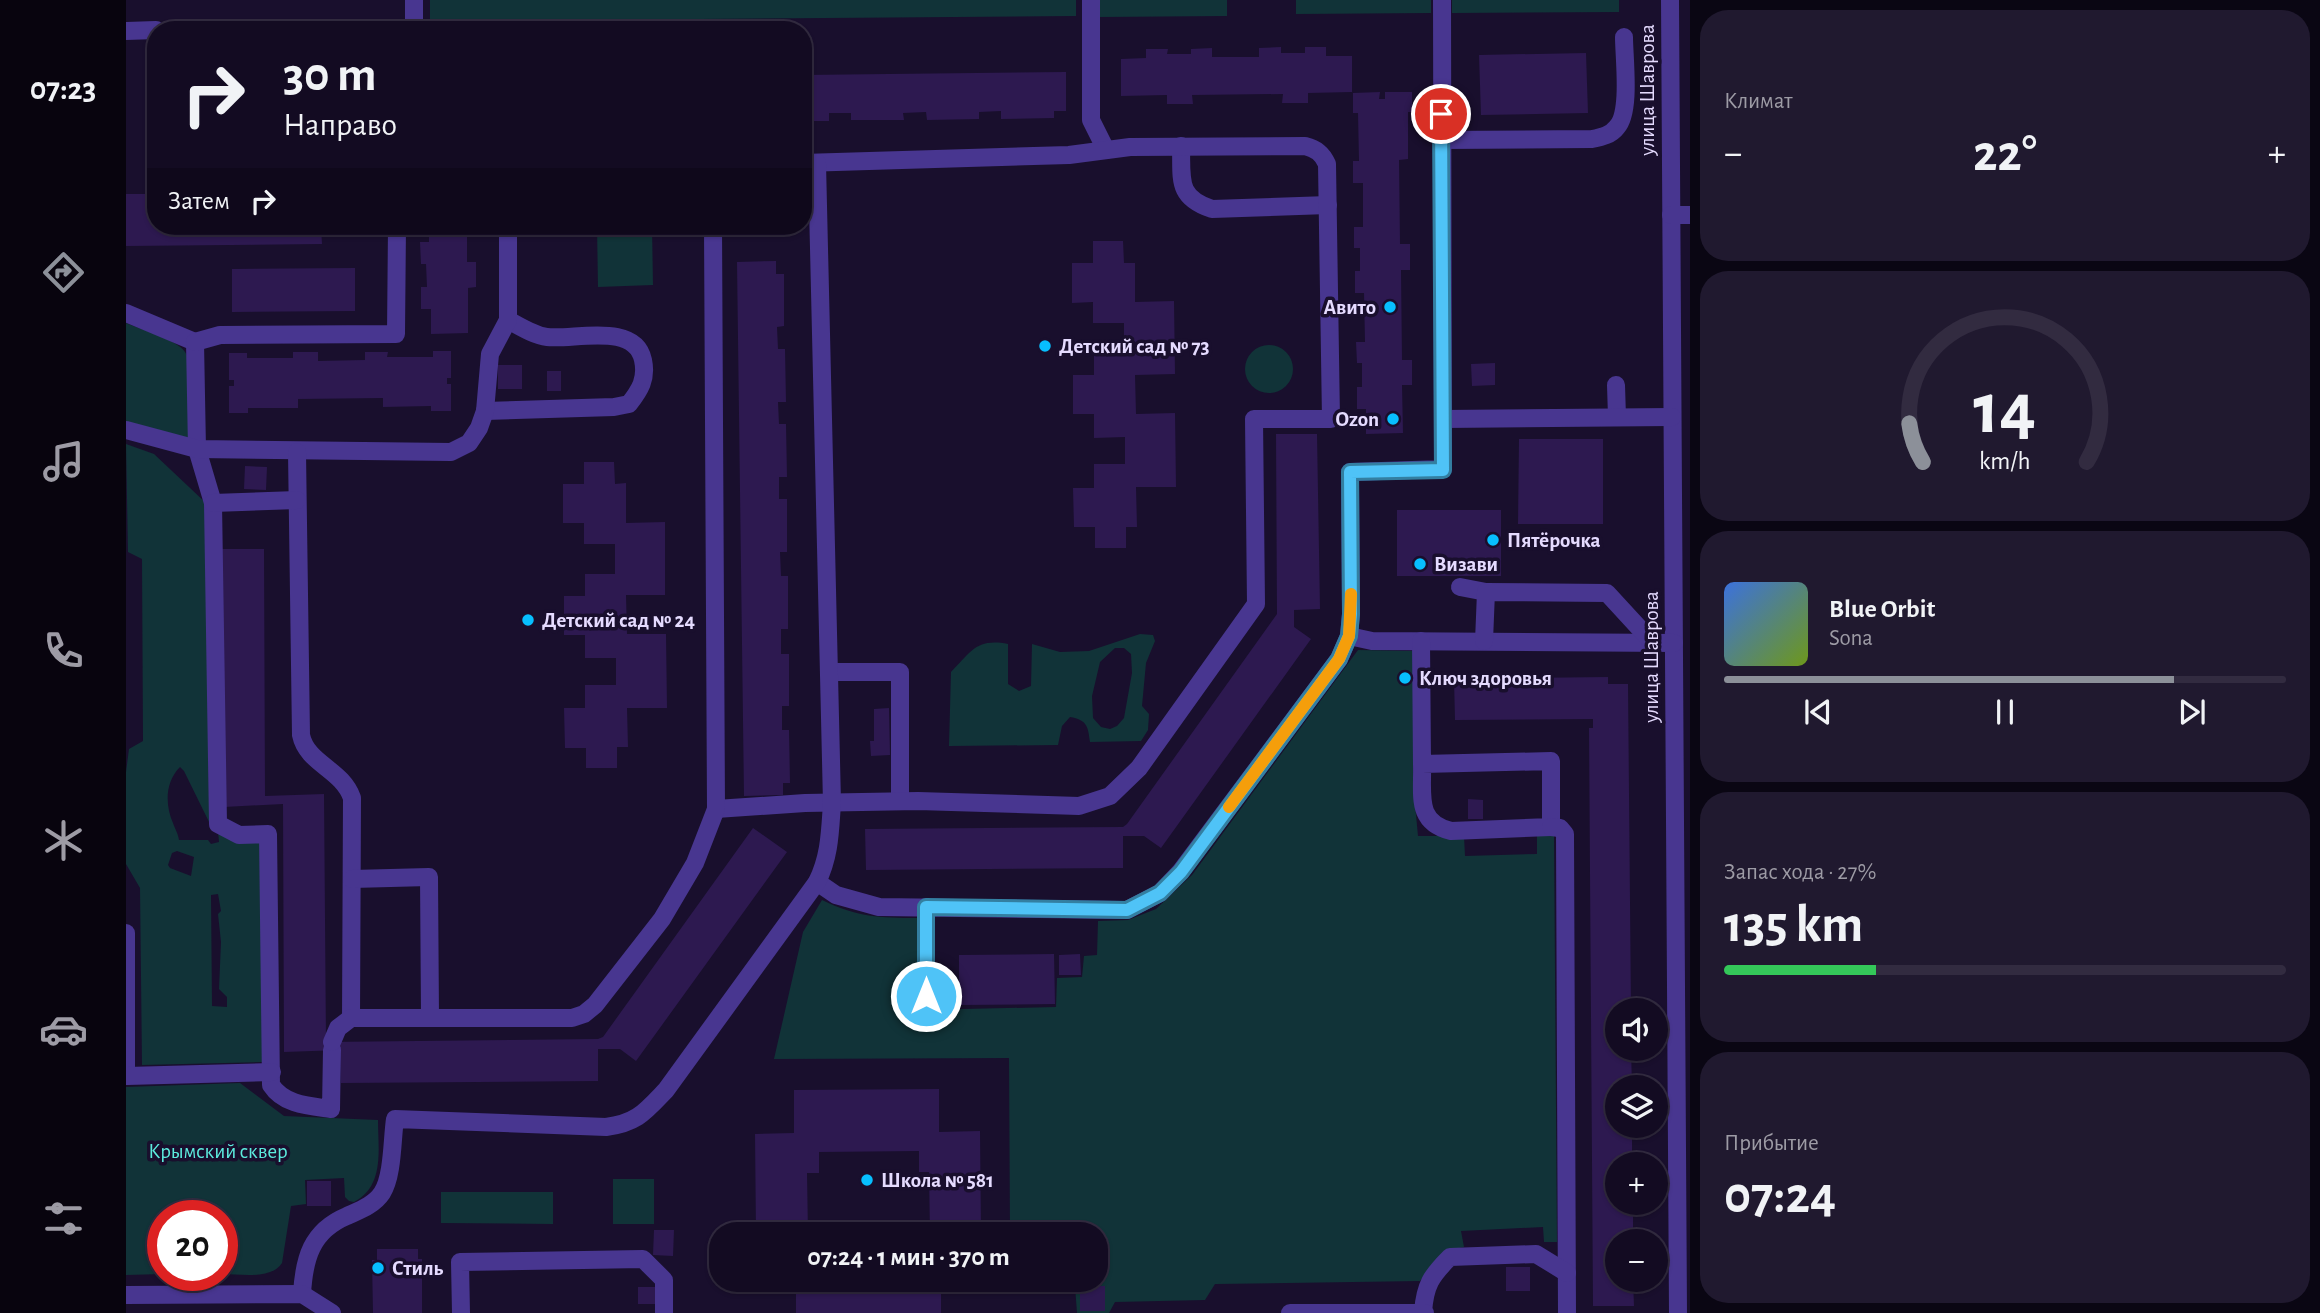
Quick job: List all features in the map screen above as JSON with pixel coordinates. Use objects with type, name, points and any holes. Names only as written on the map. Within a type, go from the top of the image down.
[{"type":"street","points":[[414,0],[414,21]]},
{"type":"street","points":[[1091,0],[1091,120],[1105,150]]},
{"type":"street","points":[[817,882],[836,895],[879,907],[1127,910],[1160,893],[1181,872],[1339,659],[1349,636],[1351,614],[1350,472],[1443,470],[1442,0]]},
{"type":"street","name":"улица Шаврова","points":[[1670,0],[1672,416],[1682,597],[1674,643],[1678,1313]]},
{"type":"street","points":[[126,31],[147,30]]},
{"type":"street","points":[[1441,140],[1592,139],[1606,136],[1618,126],[1624,113],[1624,37]]},
{"type":"street","points":[[1181,146],[1183,183],[1187,195],[1199,204],[1212,209],[1328,205]]},
{"type":"street","points":[[716,809],[901,801],[1079,806],[1110,796],[1139,768],[1256,604],[1254,419],[1331,419],[1327,164],[1323,155],[1315,149],[1305,146],[1130,147],[1069,155],[812,163]]},
{"type":"street","points":[[1671,215],[1690,215]]},
{"type":"street","points":[[302,1294],[303,1270],[308,1252],[318,1236],[341,1218],[369,1206],[383,1192],[388,1176],[395,1119],[606,1127],[626,1125],[647,1110],[666,1090],[817,882],[830,846],[832,803],[812,217]]},
{"type":"street","points":[[126,313],[195,342],[220,335],[396,334],[397,235]]},
{"type":"street","points":[[126,430],[197,449],[451,452],[469,443],[479,428],[485,411],[490,354],[508,320],[508,235]]},
{"type":"street","points":[[195,342],[197,449],[213,503],[218,824],[239,835],[268,834],[271,1085],[277,1095],[290,1101],[331,1109],[332,1046],[338,1028],[351,1018],[572,1018],[584,1014],[662,919],[695,863],[716,809],[713,235]]},
{"type":"street","points":[[1671,320],[1690,319]]},
{"type":"street","points":[[485,411],[614,407],[629,404],[640,390],[646,372],[642,355],[633,342],[618,336],[545,337],[508,320]]},
{"type":"street","points":[[1616,384],[1617,417]]},
{"type":"street","points":[[1443,419],[1672,416]]},
{"type":"street","points":[[297,452],[301,735],[303,746],[348,786],[352,798],[351,1018]]},
{"type":"street","points":[[213,503],[297,500]]},
{"type":"street","points":[[1460,587],[1486,592],[1607,593],[1653,643]]},
{"type":"street","points":[[1484,641],[1486,592]]},
{"type":"street","points":[[1349,636],[1372,641],[1674,643]]},
{"type":"street","points":[[1422,641],[1423,808],[1428,820],[1451,831],[1551,827],[1560,828],[1565,834],[1567,1313]]},
{"type":"street","points":[[829,672],[900,672],[901,801]]},
{"type":"street","points":[[1422,764],[1551,761],[1551,827]]},
{"type":"street","points":[[352,879],[429,877],[430,1017]]},
{"type":"street","points":[[926,907],[926,996]]},
{"type":"street","points":[[126,933],[127,1076],[272,1072]]},
{"type":"street","points":[[1290,1313],[1424,1313],[1424,1291],[1435,1272],[1450,1257],[1536,1254],[1567,1273]]},
{"type":"street","points":[[461,1313],[460,1262],[643,1259],[664,1280],[664,1313]]},
{"type":"street","points":[[126,1295],[302,1294],[332,1313]]},
{"type":"green space","points":[[430,0],[1076,0],[1076,16],[430,21]]},
{"type":"green space","points":[[1100,0],[1227,0],[1227,16],[1100,17]]},
{"type":"green space","points":[[1296,0],[1431,0],[1431,13],[1296,14]]},
{"type":"green space","points":[[1452,0],[1619,0],[1619,12],[1452,13]]},
{"type":"green space","points":[[597,235],[652,235],[653,285],[598,287]]},
{"type":"green space","points":[[126,323],[167,339],[185,352],[190,380],[188,440],[126,422]]},
{"type":"green space","points":[[1269,345],[1278,346],[1286,352],[1292,360],[1292,378],[1286,386],[1278,392],[1269,393],[1260,392],[1252,386],[1246,378],[1245,369],[1246,360],[1252,352],[1260,346]]},
{"type":"green space","points":[[126,444],[154,454],[207,504],[214,825],[263,836],[262,1062],[142,1065],[140,888],[126,864],[126,772],[129,749],[143,741],[142,559],[128,552]],"holes":[[[180,767],[211,826],[218,831],[219,842],[211,844],[208,840],[179,840],[170,816],[168,794],[171,780]],[[177,851],[194,857],[191,876],[170,868],[168,865],[172,853]],[[218,894],[221,911],[218,914],[221,942],[219,989],[227,997],[227,1007],[212,1006],[211,895]]]},
{"type":"green space","points":[[1140,634],[1153,635],[1155,641],[1146,663],[1142,706],[1149,714],[1148,730],[1141,741],[1090,742],[1086,725],[1070,717],[1062,726],[1058,745],[949,746],[951,672],[975,648],[988,643],[1008,644],[1008,684],[1019,691],[1031,686],[1032,644],[1060,652],[1089,651]],"holes":[[[1115,648],[1124,648],[1131,654],[1132,673],[1124,718],[1110,729],[1101,727],[1093,718],[1092,696],[1100,662]]]},
{"type":"green space","points":[[1358,650],[1413,651],[1413,783],[1418,836],[1464,836],[1465,856],[1537,854],[1537,835],[1554,835],[1557,1242],[1544,1242],[1543,1227],[1461,1231],[1464,1247],[1449,1250],[1420,1281],[1215,1284],[1205,1300],[1115,1302],[1109,1313],[1077,1313],[1075,1292],[1108,1292],[1108,1222],[1010,1222],[1009,1058],[774,1059],[803,932],[822,900],[846,910],[869,915],[918,918],[920,1010],[1056,1007],[1057,978],[1082,977],[1084,956],[1097,955],[1098,921],[1128,920],[1156,909],[1192,875]]},
{"type":"green space","name":"Крымский сквер","points":[[240,1083],[284,1116],[378,1120],[379,1154],[375,1177],[371,1187],[354,1202],[345,1197],[344,1178],[305,1180],[306,1204],[291,1206],[282,1263],[271,1272],[255,1275],[238,1274],[238,1200],[147,1200],[147,1274],[126,1275],[126,1087]]},
{"type":"green space","points":[[613,1179],[654,1179],[654,1224],[613,1224]]},
{"type":"green space","points":[[441,1192],[553,1192],[553,1224],[441,1223]]},
{"type":"building","points":[[1281,47],[1281,53],[1305,53],[1305,47],[1326,47],[1326,56],[1352,56],[1352,92],[1308,93],[1308,103],[1282,103],[1283,94],[1192,95],[1193,104],[1167,104],[1167,95],[1121,96],[1121,59],[1146,58],[1146,49],[1168,49],[1167,54],[1191,54],[1191,49],[1212,48],[1212,57],[1259,57],[1259,48]]},
{"type":"building","points":[[1586,53],[1588,113],[1481,115],[1479,55]]},
{"type":"building","points":[[1066,72],[1066,111],[1054,111],[1054,118],[1001,119],[1001,111],[979,112],[979,119],[927,120],[926,112],[903,113],[904,120],[851,120],[851,113],[829,113],[829,121],[812,121],[812,75]]},
{"type":"building","points":[[147,78],[147,235],[322,235],[322,244],[126,246],[126,194],[146,194]]},
{"type":"building","points":[[1380,92],[1379,99],[1385,99],[1385,92],[1412,92],[1412,112],[1408,112],[1408,159],[1399,160],[1400,244],[1410,244],[1410,270],[1401,270],[1402,360],[1412,360],[1412,385],[1402,385],[1403,433],[1366,434],[1366,409],[1357,409],[1357,387],[1362,387],[1362,363],[1357,363],[1356,342],[1365,342],[1364,293],[1355,293],[1355,271],[1360,271],[1360,248],[1354,248],[1354,227],[1363,227],[1363,183],[1353,183],[1353,161],[1359,161],[1358,113],[1353,113],[1353,93]]},
{"type":"building","points":[[429,235],[467,235],[467,262],[476,262],[476,287],[468,288],[468,333],[431,334],[431,309],[421,309],[421,287],[427,287],[426,264],[421,264],[420,242],[429,242]]},
{"type":"building","points":[[1093,241],[1123,241],[1124,263],[1135,263],[1135,302],[1174,301],[1175,374],[1135,375],[1136,414],[1175,413],[1176,487],[1136,487],[1137,527],[1126,527],[1126,548],[1095,548],[1095,527],[1074,527],[1073,488],[1094,488],[1094,464],[1125,464],[1125,437],[1094,438],[1094,414],[1073,414],[1073,375],[1094,375],[1094,353],[1124,353],[1124,323],[1093,323],[1093,302],[1072,303],[1072,263],[1093,263]]},
{"type":"building","points":[[776,261],[776,274],[784,274],[784,326],[777,327],[778,349],[785,349],[786,402],[778,402],[779,424],[786,424],[787,477],[779,477],[779,499],[787,499],[787,552],[780,552],[781,576],[788,576],[788,629],[781,629],[781,654],[789,654],[789,706],[782,706],[782,730],[789,730],[790,783],[783,783],[783,795],[744,796],[737,262]]},
{"type":"building","points":[[355,268],[355,311],[232,312],[232,269]]},
{"type":"building","points":[[433,351],[451,351],[451,378],[447,378],[447,384],[451,384],[451,411],[431,411],[431,406],[383,407],[383,398],[298,399],[298,408],[248,408],[248,413],[229,413],[229,386],[234,386],[234,380],[229,380],[229,353],[247,353],[247,358],[293,358],[293,352],[318,352],[318,361],[365,360],[365,352],[388,352],[387,357],[433,357]]},
{"type":"building","points":[[1495,363],[1495,385],[1472,386],[1471,364]]},
{"type":"building","points":[[498,365],[522,365],[522,389],[498,389]]},
{"type":"building","points":[[547,371],[561,371],[561,391],[547,391]]},
{"type":"building","points":[[1276,434],[1317,434],[1320,609],[1294,610],[1294,627],[1311,639],[1161,848],[1144,836],[1123,836],[1123,868],[866,870],[865,829],[1123,827],[1127,824],[1277,614]]},
{"type":"building","points":[[1519,439],[1603,439],[1603,524],[1518,524]]},
{"type":"building","points":[[584,462],[614,462],[615,484],[626,483],[626,523],[665,522],[665,595],[626,595],[627,634],[666,634],[667,708],[627,708],[628,747],[617,747],[617,768],[586,768],[586,748],[565,748],[564,708],[585,708],[585,685],[616,685],[616,658],[585,658],[585,635],[564,635],[564,596],[585,596],[585,574],[615,574],[615,544],[584,544],[584,523],[563,523],[563,484],[584,484]]},
{"type":"building","points":[[245,466],[267,467],[266,490],[244,489]]},
{"type":"building","points":[[1397,510],[1501,510],[1501,576],[1397,576]]},
{"type":"building","points":[[222,549],[264,549],[265,796],[324,794],[326,1042],[603,1037],[753,828],[787,852],[636,1061],[620,1049],[598,1049],[598,1081],[341,1083],[341,1050],[284,1052],[283,804],[224,807]]},
{"type":"building","points":[[1608,677],[1608,684],[1628,684],[1631,998],[1605,998],[1605,1061],[1631,1061],[1632,1075],[1605,1075],[1605,1138],[1632,1138],[1632,1152],[1605,1152],[1605,1215],[1633,1215],[1633,1229],[1605,1229],[1605,1292],[1633,1292],[1634,1306],[1593,1306],[1589,728],[1593,728],[1593,719],[1455,720],[1454,679]]},
{"type":"building","points":[[889,708],[890,755],[871,756],[874,709]]},
{"type":"building","points":[[1468,799],[1483,800],[1483,819],[1468,819]]},
{"type":"building","points":[[1054,954],[1055,1004],[959,1005],[959,955]]},
{"type":"building","points":[[1080,954],[1081,975],[1059,975],[1059,955]]},
{"type":"building","points":[[939,1089],[939,1132],[980,1131],[981,1222],[930,1222],[929,1172],[919,1172],[919,1151],[819,1152],[819,1173],[807,1173],[808,1222],[756,1222],[755,1134],[794,1133],[794,1090]]},
{"type":"building","points":[[307,1181],[331,1181],[331,1206],[307,1206]]},
{"type":"building","points":[[654,1230],[674,1230],[673,1256],[653,1255]]},
{"type":"building","points":[[377,1249],[418,1249],[418,1259],[422,1259],[422,1313],[373,1313],[372,1260],[377,1260]]},
{"type":"building","points":[[1506,1267],[1530,1267],[1530,1291],[1506,1291]]},
{"type":"building","points":[[638,1287],[655,1287],[655,1304],[638,1304]]},
{"type":"building","points":[[796,1292],[941,1292],[941,1313],[796,1313]]},
{"type":"building","points":[[1080,1292],[1105,1292],[1105,1311],[1080,1311]]},
{"type":"slow traffic","points":[[1229,807],[1339,659],[1349,636],[1351,594]]},
{"type":"place","name":"Авито","points":[[1390,307]]},
{"type":"place","name":"Детский сад № 73","points":[[1045,346]]},
{"type":"place","name":"Ozon","points":[[1393,419]]},
{"type":"place","name":"Пятёрочка","points":[[1493,540]]},
{"type":"place","name":"Визави","points":[[1420,564]]},
{"type":"place","name":"Детский сад № 24","points":[[528,620]]},
{"type":"place","name":"Ключ здоровья","points":[[1405,678]]},
{"type":"place","name":"Школа № 581","points":[[867,1180]]},
{"type":"place","name":"Стиль","points":[[378,1268]]},
{"type":"route","points":[[926,996],[926,907],[1127,910],[1160,893],[1181,872],[1339,659],[1349,636],[1351,614],[1350,472],[1443,470],[1441,114]]}]
